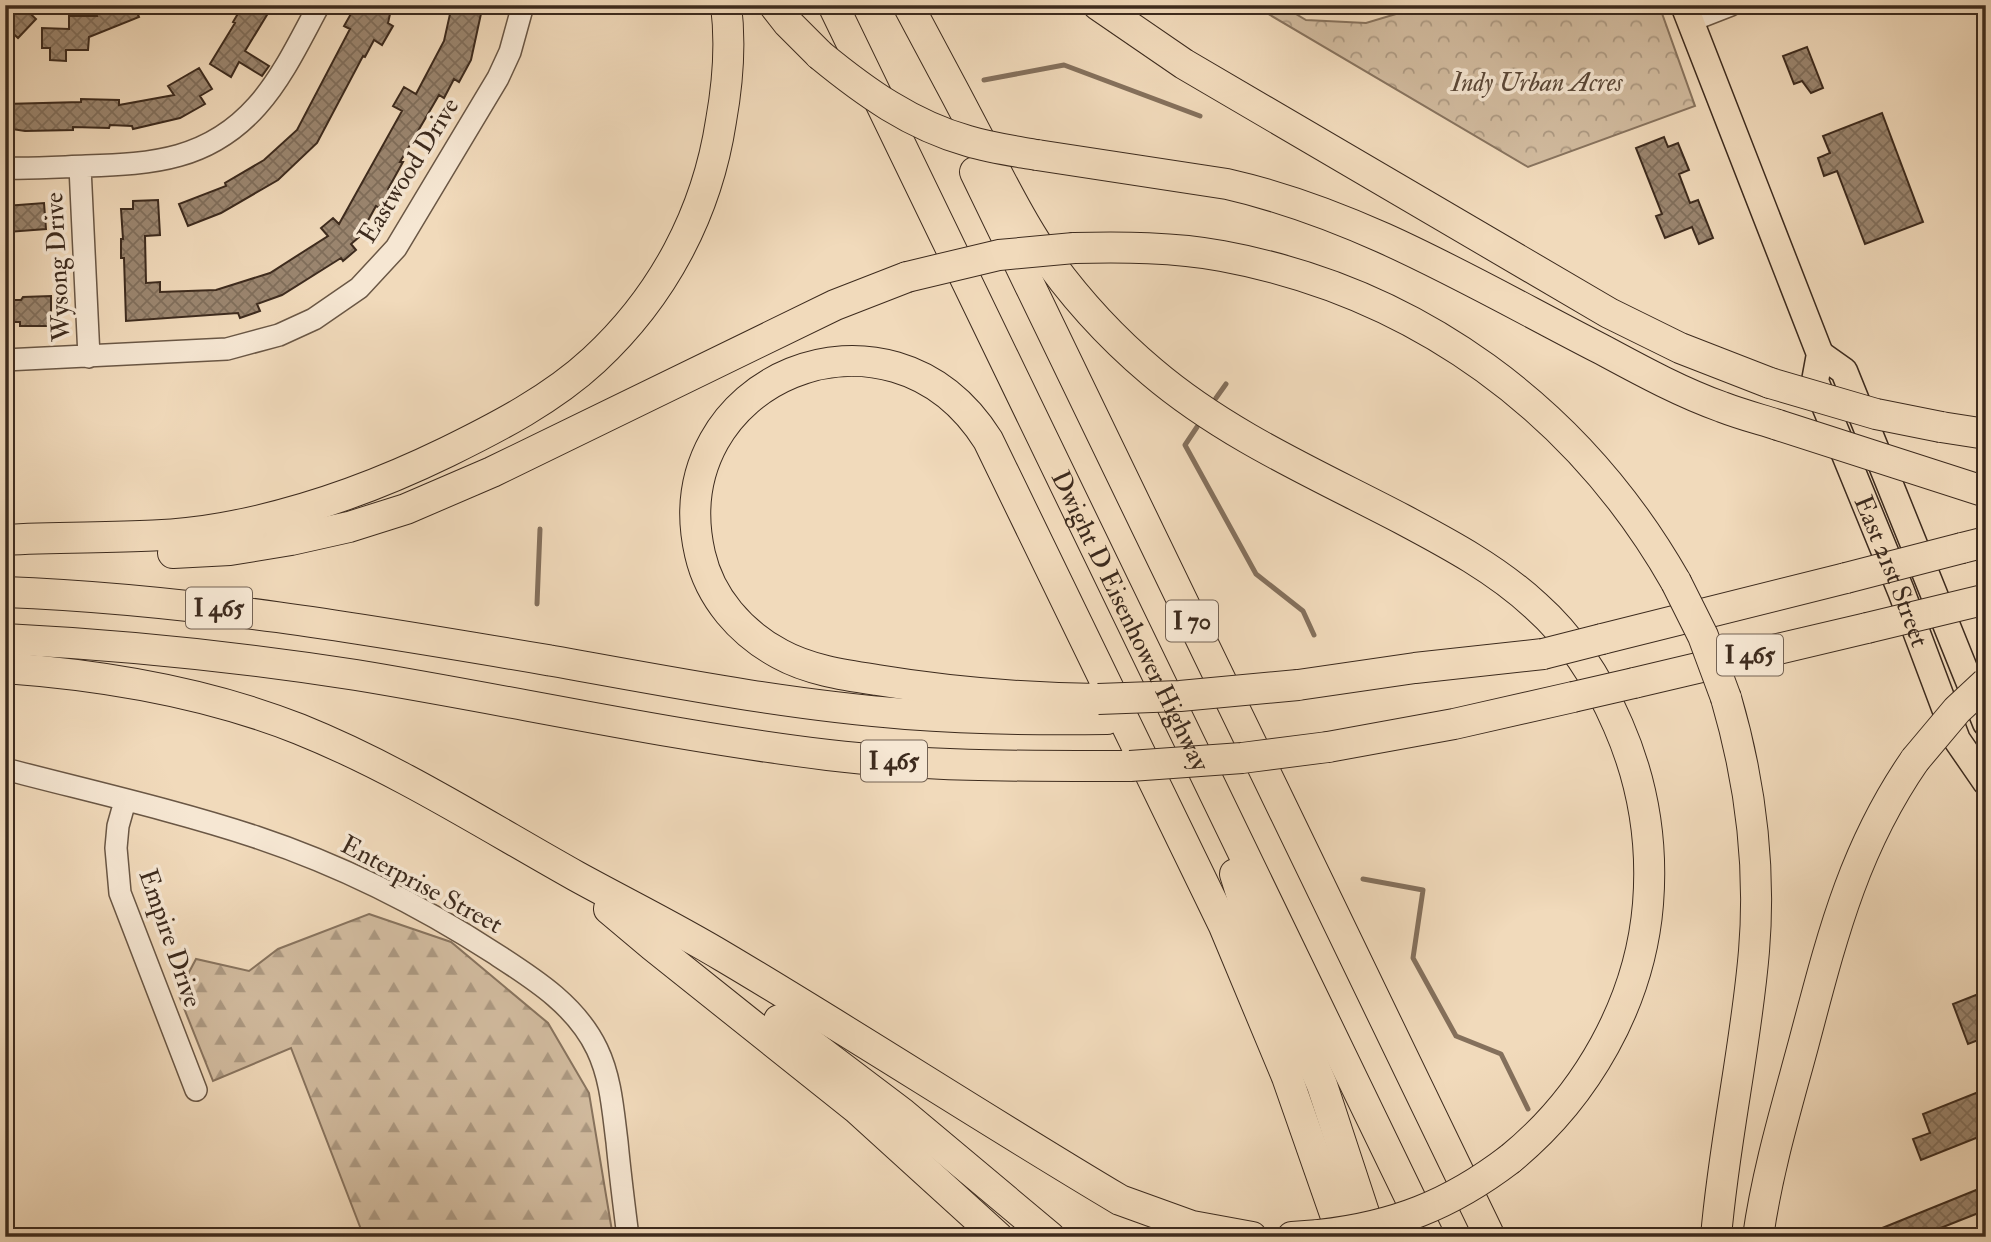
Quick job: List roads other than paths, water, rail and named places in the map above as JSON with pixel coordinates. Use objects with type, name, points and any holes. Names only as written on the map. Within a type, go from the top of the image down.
[{"type":"highway","points":[[5,540],[176,535],[292,513],[404,473],[517,414],[571,378],[594,360],[635,316],[669,267],[695,218],[705,193],[718,141],[728,82],[726,5]]},
{"type":"highway","points":[[774,5],[820,55],[883,103],[923,125],[988,147],[1256,190],[1329,214],[1394,241],[1632,365],[1719,406],[1986,492]]},
{"type":"highway","name":"Dwight D Eisenhower Highway","points":[[832,5],[1429,1237]]},
{"type":"highway","name":"I 70","points":[[895,5],[1489,1234]]},
{"type":"highway","points":[[908,5],[1035,241],[1076,295],[1125,348],[1185,397],[1243,437],[1487,566],[1539,608],[1578,654],[1610,706],[1630,754],[1644,805],[1649,885],[1643,939],[1638,964],[1621,1011],[1588,1074],[1550,1124],[1476,1184],[1424,1211],[1366,1228],[1318,1236],[1287,1077],[1224,926],[999,463],[975,420],[952,397],[919,375],[886,364],[850,360],[818,364],[778,380],[744,403],[728,421],[715,440],[703,468],[694,508],[695,527],[702,563],[715,594],[732,617],[754,638],[798,663],[853,676],[1102,709]]},
{"type":"highway","points":[[1098,5],[1184,64],[1609,313],[1681,348],[1770,383],[1876,414],[1986,434]]},
{"type":"highway","points":[[5,555],[230,550],[301,538],[378,519],[442,495],[835,306],[907,277],[999,256],[1074,248],[1116,247],[1220,255],[1312,278],[1343,289],[1417,324],[1485,368],[1562,431],[1621,497],[1651,541],[1703,636],[1726,698],[1743,766],[1755,859],[1756,919],[1751,979],[1716,1237]]},
{"type":"highway","name":"I 465","points":[[5,592],[173,603],[275,615],[768,699],[824,706],[949,716],[1102,709],[1223,711],[1302,694],[1393,689],[1543,654],[1974,545]]},
{"type":"highway","name":"I 465","points":[[5,639],[130,647],[268,662],[829,755],[993,766],[1130,766],[1242,758],[1328,747],[1454,724],[1984,599]]},
{"type":"highway","points":[[5,668],[58,671],[143,686],[228,706],[296,728],[354,753],[462,808],[561,867],[722,955],[1120,1200],[1192,1226],[1252,1237]]},
{"type":"highway","points":[[1758,1237],[1770,1169],[1840,911],[1874,828],[1915,760],[1957,710],[1986,683]]},
{"type":"highway","points":[[1206,781],[1246,909],[1322,1085],[1372,1237]]},
{"type":"highway","points":[[561,867],[653,946],[856,1108],[999,1237]]},
{"type":"highway","points":[[657,921],[712,969],[902,1113],[1050,1237]]},
{"type":"main road","name":"East 21st Street","points":[[1687,13],[1820,354],[1815,380],[1901,592],[1957,740],[1986,782]]},
{"type":"main road","name":"East 21st Street","points":[[1820,354],[1844,371],[1986,723]]},
{"type":"street","points":[[80,167],[165,160],[188,154],[222,136],[241,122],[265,96],[319,5]]},
{"type":"street","name":"Eastwood Drive","points":[[5,360],[196,352],[242,346],[301,326],[327,311],[353,293],[381,266],[409,229],[498,78],[510,52],[523,5]]},
{"type":"street","points":[[1687,13],[1731,5]]},
{"type":"street","name":"Wysong Drive","points":[[5,168],[80,167],[89,356]]},
{"type":"street","name":"Enterprise Street","points":[[5,769],[259,838],[372,885],[480,944],[531,978],[567,1006],[587,1030],[604,1064],[612,1104],[628,1237]]},
{"type":"street","name":"Empire Drive","points":[[125,801],[118,826],[116,848],[120,893],[196,1090]]},
{"type":"waterway","points":[[984,80],[1064,65],[1200,116]]},
{"type":"waterway","points":[[1216,398],[1226,384]]},
{"type":"waterway","points":[[1197,427],[1185,445],[1256,574],[1303,611],[1314,635]]},
{"type":"waterway","points":[[537,604],[540,529]]},
{"type":"waterway","points":[[1363,879],[1423,890],[1413,958],[1456,1036],[1501,1054],[1528,1109]]},
{"type":"park label","name":"Indy Urban Acres","points":[[1537,82]]}]
